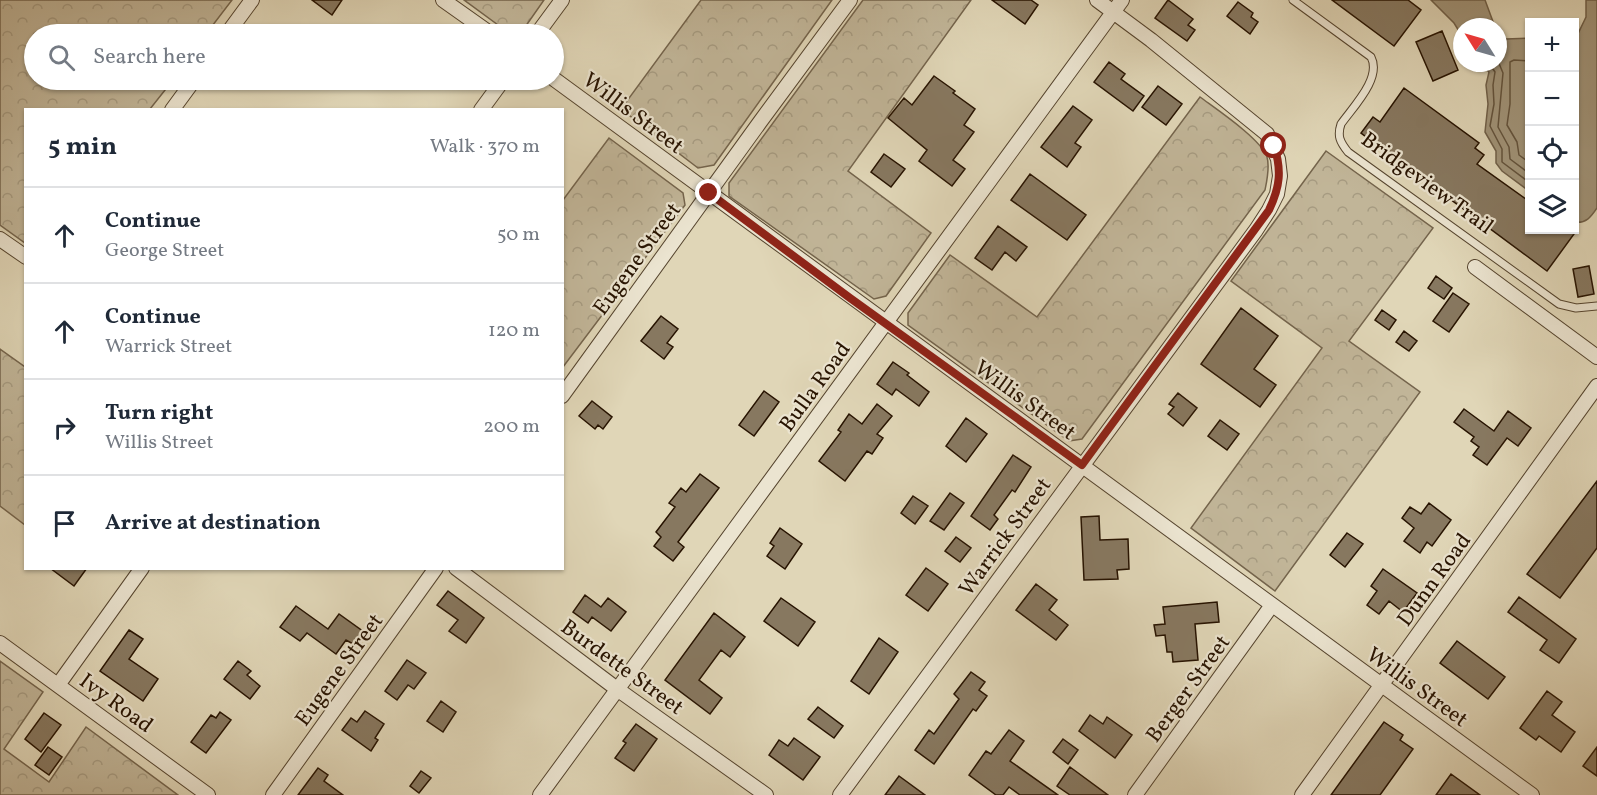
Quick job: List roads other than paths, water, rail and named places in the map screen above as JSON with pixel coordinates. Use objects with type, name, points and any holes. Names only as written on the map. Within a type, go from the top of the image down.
[{"type":"street","points":[[234,24],[252,0]]},
{"type":"street","points":[[443,0],[477,24]]},
{"type":"street","points":[[544,24],[562,0]]},
{"type":"street","name":"Eugene Street","points":[[564,393],[850,0]]},
{"type":"street","name":"Warrick Street","points":[[840,795],[1246,244],[1277,194],[1280,176],[1278,159],[1267,134],[1097,0]]},
{"type":"street","name":"Bulla Road","points":[[540,795],[1122,0]]},
{"type":"street","name":"Willis Street","points":[[564,86],[1532,795]]},
{"type":"street","points":[[173,108],[187,90]]},
{"type":"street","points":[[482,108],[496,90]]},
{"type":"street","points":[[0,239],[24,256]]},
{"type":"street","name":"Bridgeview Trail","points":[[1475,267],[1597,357]]},
{"type":"street","name":"Dunn Road","points":[[1302,795],[1597,386]]},
{"type":"street","points":[[58,685],[141,570]]},
{"type":"street","name":"Eugene Street","points":[[273,795],[435,570]]},
{"type":"street","name":"Burdette Street","points":[[459,570],[617,689],[766,795]]},
{"type":"street","name":"Berger Street","points":[[1136,795],[1272,604]]},
{"type":"street","name":"Ivy Road","points":[[0,643],[208,795]]},
{"type":"lane","name":"Bridgeview Trail","points":[[1293,0],[1371,57],[1375,64],[1375,73],[1371,82],[1341,124],[1338,132],[1341,143],[1348,152],[1560,304],[1576,308],[1597,306]]},
{"type":"water","points":[[1431,0],[1485,0],[1492,18],[1453,18],[1453,22]]},
{"type":"water","points":[[1586,0],[1597,0],[1597,208],[1588,219],[1579,222],[1579,32],[1586,17]]},
{"type":"water","points":[[1525,38],[1525,188],[1502,171],[1496,163],[1496,151],[1485,132],[1488,104],[1486,85],[1489,72],[1507,72],[1507,39]]}]
